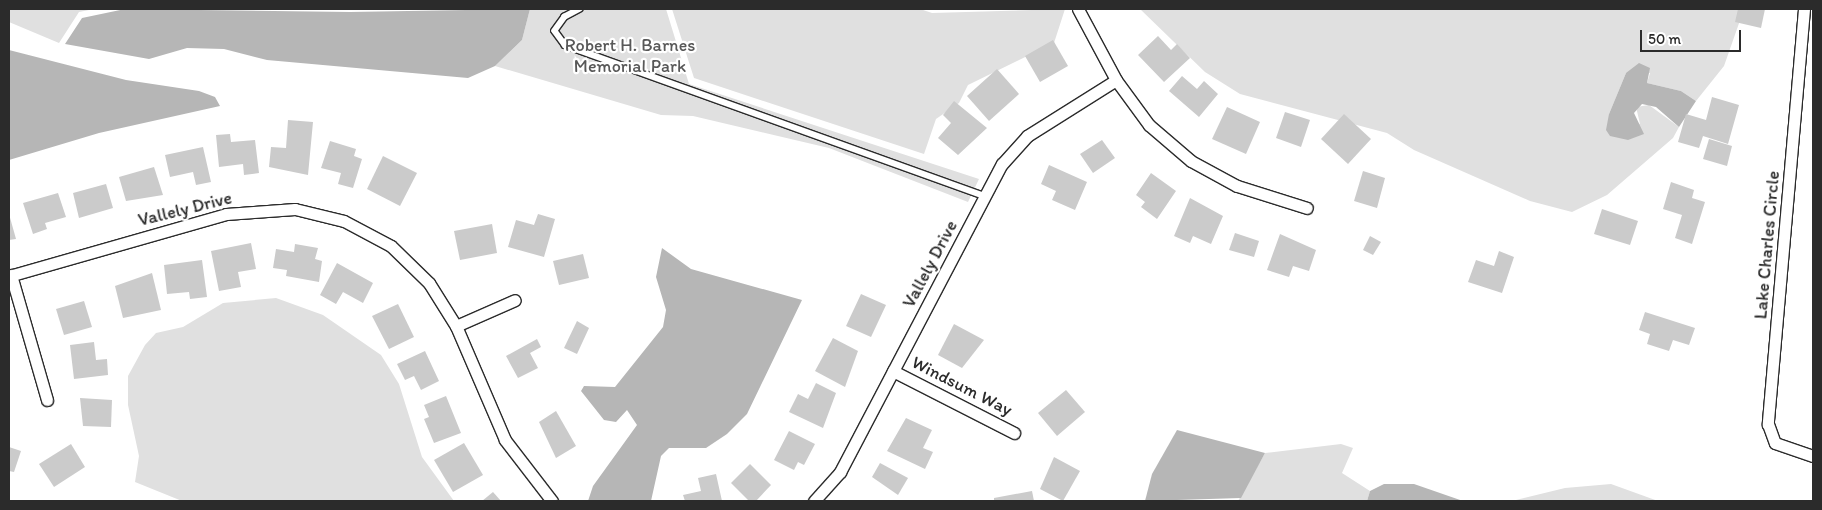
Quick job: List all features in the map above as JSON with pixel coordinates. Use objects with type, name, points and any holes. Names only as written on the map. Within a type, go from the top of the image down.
[{"type":"street","points":[[1078,9],[1116,80],[1149,125],[1191,161],[1237,186],[1307,208]]},
{"type":"street","name":"Lake Charles Circle","points":[[1804,9],[1768,424],[1775,443],[1813,456]]},
{"type":"street","name":"Vallely Drive","points":[[814,501],[840,472],[1002,164],[1027,136],[1116,80]]},
{"type":"street","name":"Vallely Drive","points":[[10,275],[226,214],[295,210],[344,221],[391,246],[429,283],[456,326],[505,440],[552,501]]},
{"type":"street","points":[[10,275],[47,400]]},
{"type":"street","points":[[456,326],[515,300]]},
{"type":"street","name":"Windsum Way","points":[[893,371],[1014,433]]},
{"type":"lane","points":[[580,9],[565,17],[555,32],[565,45],[985,196]]},
{"type":"green space","points":[[9,9],[94,9],[79,12],[59,43],[9,22]]},
{"type":"green space","name":"Robert H. Barnes Memorial Park","points":[[530,9],[666,9],[689,84],[979,179],[968,202],[829,148],[693,116],[661,115],[495,66],[522,40]]},
{"type":"green space","points":[[672,9],[920,9],[932,13],[1065,9],[1054,43],[968,85],[959,103],[936,119],[924,154],[694,78]]},
{"type":"green space","points":[[1140,9],[1744,9],[1724,66],[1696,101],[1681,91],[1647,83],[1650,73],[1626,73],[1609,114],[1640,124],[1636,107],[1649,105],[1679,127],[1673,138],[1607,195],[1572,212],[1530,201],[1414,150],[1387,133],[1240,94],[1205,72]]},
{"type":"green space","points":[[276,298],[323,315],[381,355],[399,384],[422,457],[454,501],[182,501],[135,482],[139,456],[128,405],[128,376],[145,345],[156,333],[183,327],[223,303]]},
{"type":"green space","points":[[1341,444],[1353,448],[1342,473],[1370,491],[1367,501],[1238,501],[1265,453]]},
{"type":"green space","points":[[1611,484],[1658,501],[1512,501],[1565,488]]},
{"type":"shaded area","points":[[125,9],[350,12],[530,9],[522,40],[495,66],[468,78],[267,60],[224,49],[187,48],[149,59],[65,44],[82,18]]},
{"type":"shaded area","points":[[9,50],[126,80],[199,91],[215,97],[220,106],[99,133],[9,160]]},
{"type":"shaded area","points":[[1639,63],[1650,68],[1647,83],[1681,91],[1696,101],[1679,127],[1656,107],[1642,104],[1634,113],[1644,134],[1628,140],[1610,136],[1606,130],[1609,114],[1626,73]]},
{"type":"shaded area","points":[[662,248],[691,269],[802,300],[747,414],[727,434],[706,448],[669,448],[661,456],[651,501],[588,501],[593,486],[637,425],[627,410],[616,422],[604,420],[581,391],[584,386],[615,387],[663,327],[666,310],[656,277]]},
{"type":"shaded area","points":[[1177,430],[1265,453],[1241,498],[1145,501],[1152,474]]},
{"type":"shaded area","points":[[1384,484],[1414,484],[1463,501],[1367,501],[1370,491]]},
{"type":"building","points":[[1738,9],[1765,9],[1761,28],[1735,22]]},
{"type":"building","points":[[1158,36],[1171,50],[1177,44],[1190,58],[1164,82],[1138,55]]},
{"type":"building","points":[[1053,40],[1068,66],[1040,82],[1025,56]]},
{"type":"building","points":[[997,69],[1019,94],[989,121],[967,96]]},
{"type":"building","points":[[1182,76],[1197,89],[1204,81],[1218,94],[1199,117],[1169,91]]},
{"type":"building","points":[[1712,97],[1739,105],[1728,144],[1703,136],[1699,148],[1678,142],[1686,114],[1706,120]]},
{"type":"building","points":[[954,101],[987,128],[958,155],[938,138],[951,123],[943,115]]},
{"type":"building","points":[[1227,107],[1260,122],[1246,154],[1212,139]]},
{"type":"building","points":[[1285,112],[1310,120],[1301,147],[1276,138]]},
{"type":"building","points":[[1344,114],[1371,139],[1348,164],[1321,139]]},
{"type":"building","points":[[288,120],[313,122],[308,175],[269,167],[271,147],[286,148]]},
{"type":"building","points":[[230,134],[231,142],[255,140],[259,173],[244,175],[243,164],[219,167],[216,135]]},
{"type":"building","points":[[1709,139],[1732,146],[1727,166],[1703,159]]},
{"type":"building","points":[[1102,140],[1115,158],[1093,173],[1080,154]]},
{"type":"building","points":[[330,141],[356,149],[354,156],[362,159],[353,188],[338,184],[341,173],[321,168]]},
{"type":"building","points":[[203,147],[211,182],[196,185],[193,172],[170,177],[165,155]]},
{"type":"building","points":[[383,156],[417,173],[400,206],[367,189]]},
{"type":"building","points":[[1049,165],[1087,182],[1075,210],[1052,200],[1056,191],[1041,184]]},
{"type":"building","points":[[154,167],[163,195],[126,201],[119,177]]},
{"type":"building","points":[[1363,171],[1385,178],[1377,208],[1354,201]]},
{"type":"building","points":[[1151,173],[1176,191],[1157,219],[1141,207],[1145,202],[1136,195]]},
{"type":"building","points":[[1671,182],[1694,190],[1692,198],[1705,202],[1692,244],[1675,238],[1682,215],[1663,209]]},
{"type":"building","points":[[106,184],[113,208],[79,218],[73,193]]},
{"type":"building","points":[[58,193],[66,217],[45,223],[47,229],[33,234],[23,203]]},
{"type":"building","points":[[1190,198],[1223,216],[1211,244],[1193,236],[1190,243],[1174,236]]},
{"type":"building","points":[[1602,209],[1638,221],[1630,245],[1594,234]]},
{"type":"building","points":[[9,214],[16,239],[9,240]]},
{"type":"building","points":[[538,214],[555,219],[544,257],[508,247],[516,220],[534,225]]},
{"type":"building","points":[[492,224],[497,253],[460,260],[454,231]]},
{"type":"building","points":[[1235,233],[1259,241],[1254,257],[1229,250]]},
{"type":"building","points":[[1280,234],[1316,250],[1309,271],[1293,266],[1289,277],[1267,270]]},
{"type":"building","points":[[1370,236],[1381,242],[1373,255],[1363,250]]},
{"type":"building","points":[[251,243],[256,269],[238,272],[241,287],[219,291],[211,251]]},
{"type":"building","points":[[295,244],[318,248],[315,259],[322,261],[319,282],[286,276],[287,270],[273,268],[276,249],[294,252]]},
{"type":"building","points":[[1499,251],[1514,257],[1502,293],[1468,282],[1476,260],[1494,266]]},
{"type":"building","points":[[583,254],[589,278],[559,285],[553,261]]},
{"type":"building","points":[[202,260],[207,297],[190,299],[189,292],[167,294],[164,265]]},
{"type":"building","points":[[337,263],[373,283],[363,303],[343,292],[336,304],[320,295]]},
{"type":"building","points":[[152,273],[161,310],[123,318],[115,286]]},
{"type":"building","points":[[861,294],[886,305],[871,337],[846,326]]},
{"type":"building","points":[[84,301],[92,327],[64,335],[56,309]]},
{"type":"building","points":[[398,304],[414,337],[389,349],[372,316]]},
{"type":"building","points":[[1645,312],[1695,328],[1689,345],[1673,340],[1669,351],[1647,344],[1650,334],[1639,330]]},
{"type":"building","points":[[577,321],[589,328],[577,354],[564,348]]},
{"type":"building","points":[[954,324],[984,340],[962,368],[938,355]]},
{"type":"building","points":[[833,338],[858,351],[845,387],[815,371]]},
{"type":"building","points":[[537,339],[541,347],[530,353],[538,368],[518,378],[506,356]]},
{"type":"building","points":[[94,342],[96,360],[107,359],[108,375],[74,379],[70,345]]},
{"type":"building","points":[[425,351],[439,381],[421,390],[414,376],[405,380],[397,364]]},
{"type":"building","points":[[816,383],[836,393],[823,428],[789,412],[798,394],[808,399]]},
{"type":"building","points":[[1066,390],[1085,412],[1057,436],[1038,413]]},
{"type":"building","points":[[446,396],[461,433],[434,443],[424,419],[429,417],[424,405]]},
{"type":"building","points":[[80,398],[112,400],[111,427],[83,426]]},
{"type":"building","points":[[556,411],[576,446],[556,458],[539,422]]},
{"type":"building","points":[[906,418],[932,430],[923,448],[933,452],[925,469],[887,451]]},
{"type":"building","points":[[789,431],[815,444],[804,465],[798,462],[794,470],[774,460]]},
{"type":"building","points":[[464,443],[483,475],[453,492],[434,460]]},
{"type":"building","points":[[71,444],[85,467],[54,487],[39,464]]},
{"type":"building","points":[[9,447],[21,451],[14,472],[9,471]]},
{"type":"building","points":[[1054,457],[1080,471],[1063,501],[1040,489]]},
{"type":"building","points":[[880,463],[908,478],[898,495],[872,477]]},
{"type":"building","points":[[750,464],[771,485],[756,501],[749,501],[731,483]]},
{"type":"building","points":[[716,474],[722,501],[685,501],[683,495],[701,491],[698,478]]},
{"type":"building","points":[[1032,491],[1034,501],[994,501],[994,498]]},
{"type":"building","points":[[493,492],[501,501],[482,501]]}]
